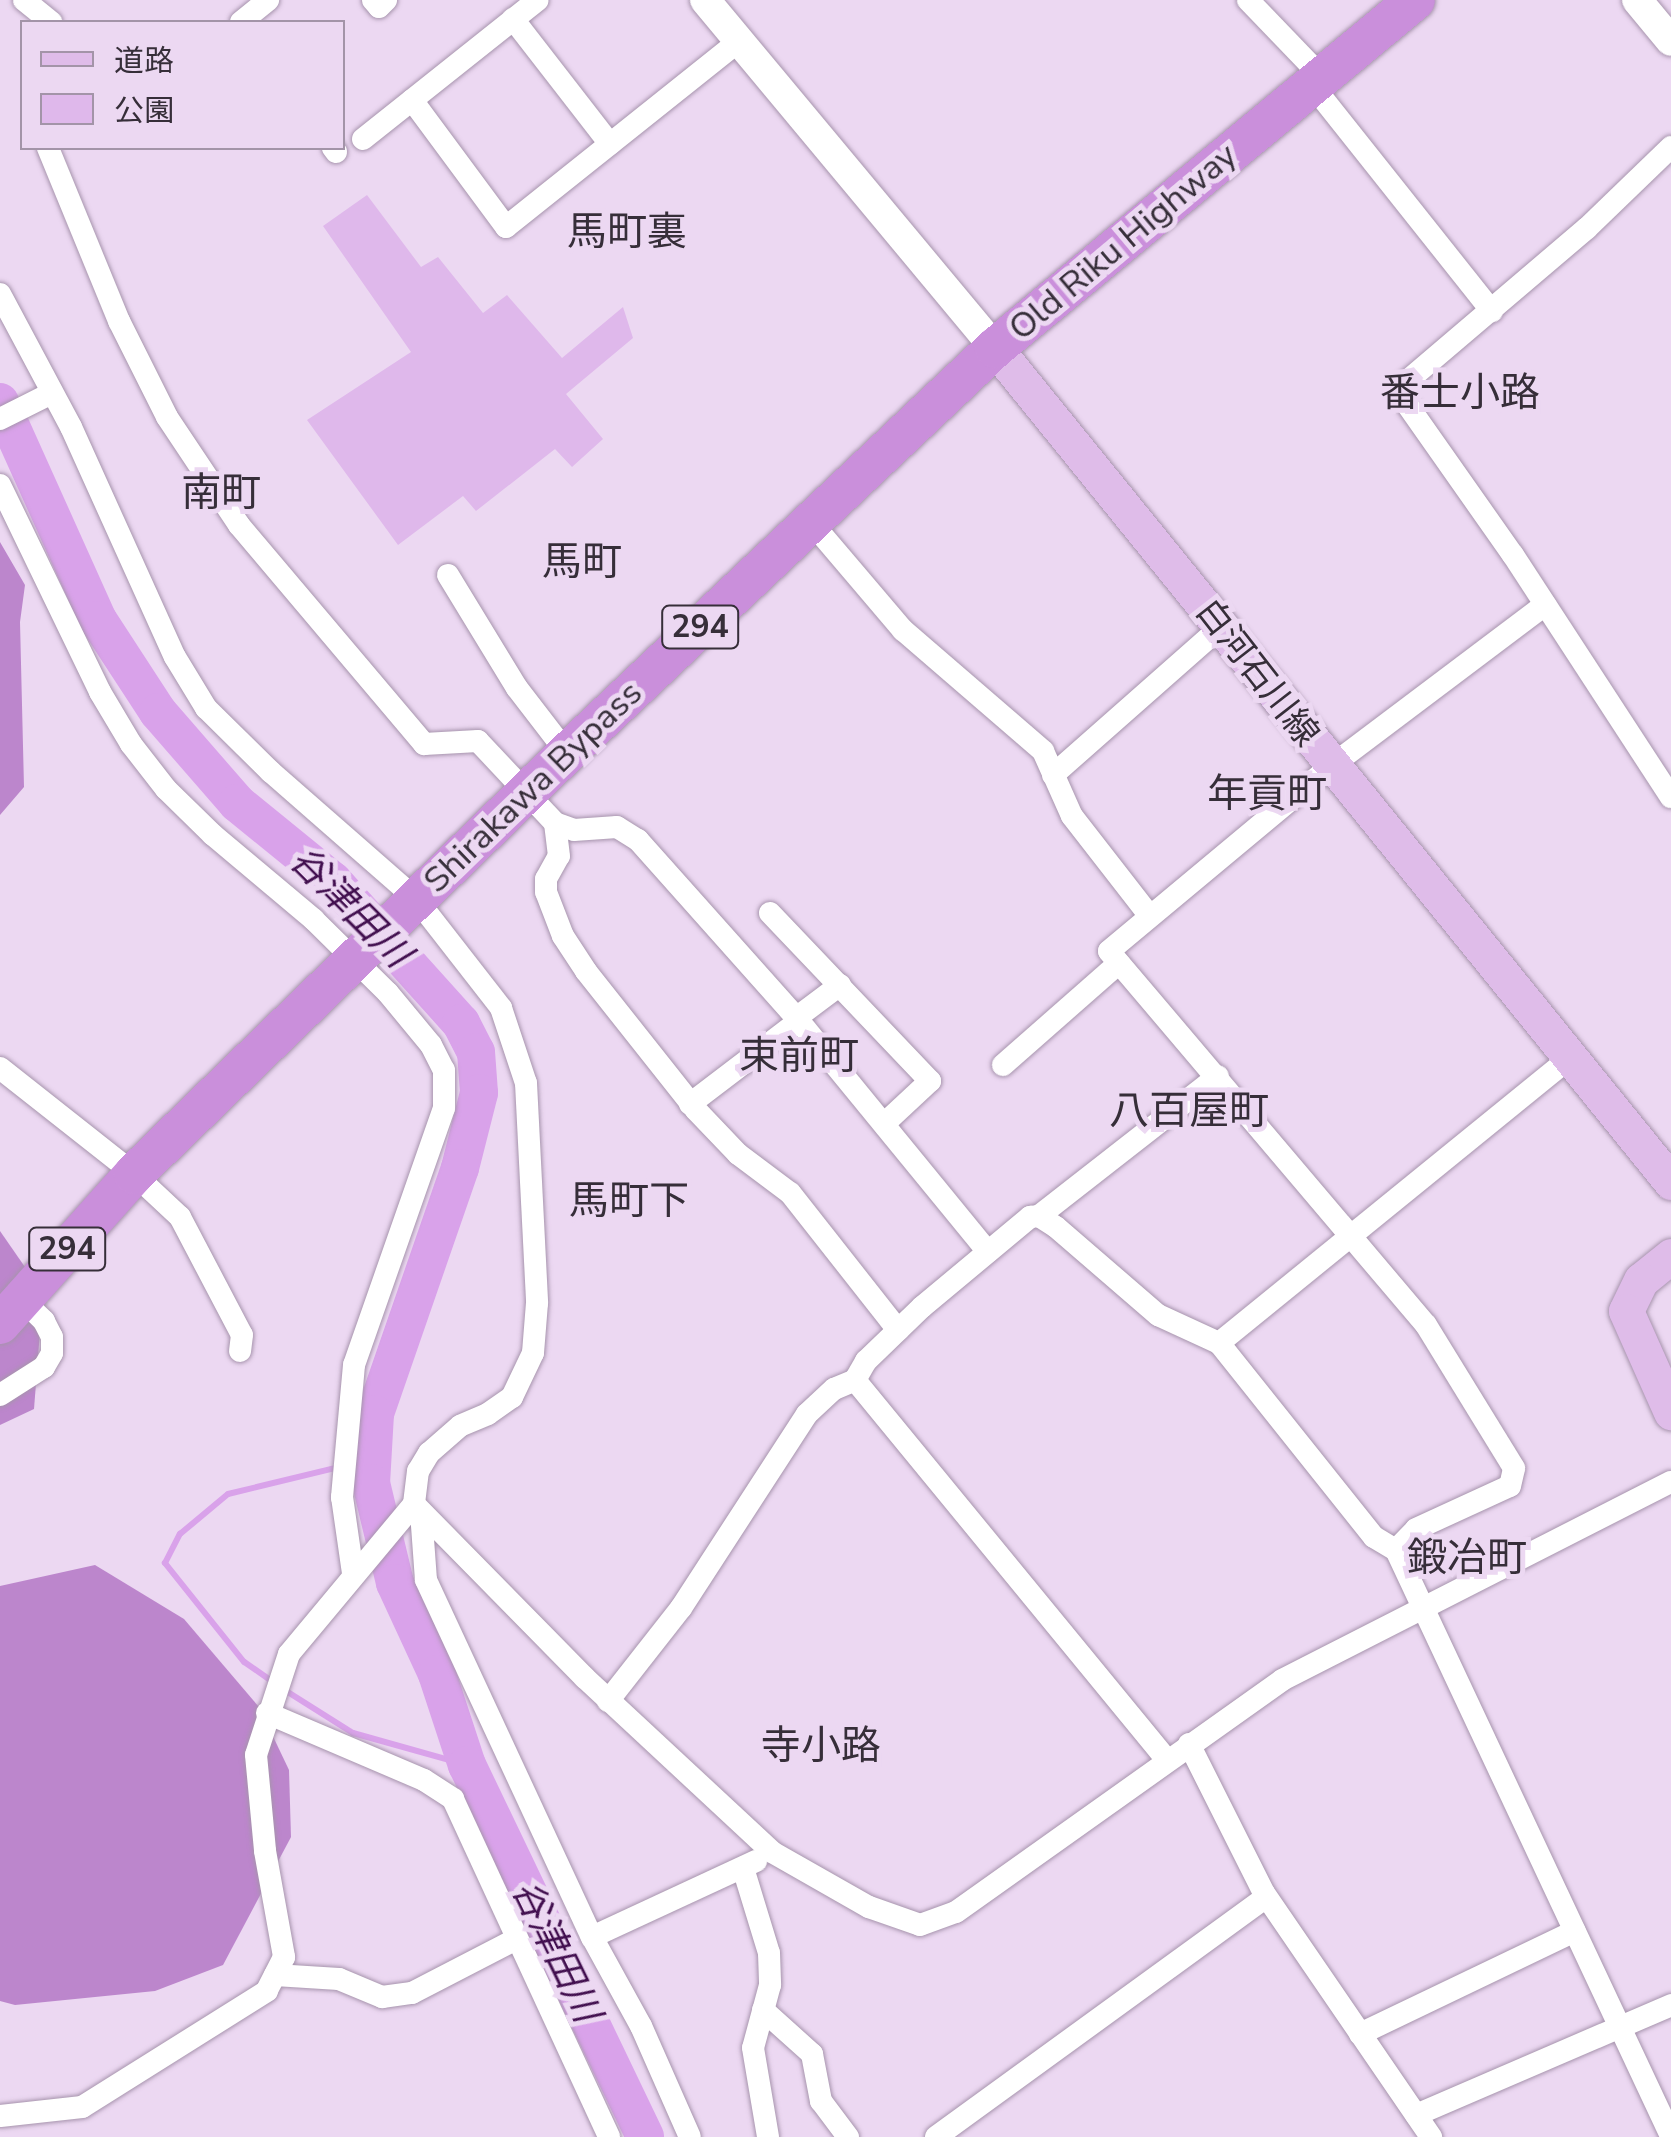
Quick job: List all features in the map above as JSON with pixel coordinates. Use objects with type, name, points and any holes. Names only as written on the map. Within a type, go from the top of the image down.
[{"type":"highway","name":"Old Riku Highway","points":[[995,348],[1415,0]]},
{"type":"highway","name":"Shirakawa Bypass","points":[[11,1312],[134,1174],[567,753],[995,348]]},
{"type":"main road","name":"白河石川線","points":[[995,348],[1331,766],[1666,1165]]},
{"type":"main road","points":[[1671,1256],[1641,1280],[1626,1311],[1671,1412]]},
{"type":"street","points":[[24,0],[49,20]]},
{"type":"street","points":[[243,20],[268,0]]},
{"type":"street","points":[[373,0],[378,8],[386,0]]},
{"type":"street","points":[[363,139],[538,0]]},
{"type":"street","name":"Old Riku Highway","points":[[705,0],[995,348]]},
{"type":"street","points":[[1248,0],[1317,81],[1492,311]]},
{"type":"street","points":[[1637,0],[1671,41]]},
{"type":"street","points":[[514,19],[610,144]]},
{"type":"street","points":[[412,100],[506,228],[740,40]]},
{"type":"street","points":[[1671,147],[1492,311],[1399,388],[1399,394],[1671,797]]},
{"type":"street","points":[[49,150],[118,321],[159,401],[239,524],[424,744],[478,741],[529,793],[554,824],[558,856],[546,879],[546,892],[563,936],[690,1104],[738,1154],[790,1192],[898,1330]]},
{"type":"street","points":[[0,294],[71,427],[175,657],[206,708],[413,905],[501,1008],[526,1083],[536,1303],[534,1353],[512,1396],[488,1414],[460,1426],[430,1452],[418,1471],[426,1580],[592,1937],[642,2026],[690,2137]]},
{"type":"street","points":[[0,420],[50,394]]},
{"type":"street","points":[[0,485],[100,692],[131,744],[213,834],[357,957],[431,1045],[444,1070],[444,1108],[354,1365],[342,1497],[353,1573]]},
{"type":"street","points":[[811,522],[903,630],[1044,752],[1072,816],[1148,915]]},
{"type":"street","points":[[448,575],[518,688],[567,753]]},
{"type":"street","points":[[1396,1550],[1416,1529],[1510,1486],[1514,1468],[1426,1325],[1109,950],[1331,766],[1545,605]]},
{"type":"street","points":[[1053,775],[1221,627]]},
{"type":"street","points":[[554,824],[574,830],[617,827],[638,840],[798,1019],[988,1252]]},
{"type":"street","points":[[770,913],[930,1081],[885,1123]]},
{"type":"street","points":[[1003,1065],[1120,963]]},
{"type":"street","points":[[690,1104],[840,985]]},
{"type":"street","points":[[1219,1343],[1571,1056]]},
{"type":"street","points":[[0,1068],[134,1174],[180,1217],[242,1335],[240,1351]]},
{"type":"street","points":[[608,1701],[681,1608],[807,1414],[834,1389],[855,1380],[866,1362],[898,1330],[1030,1217],[1039,1216],[1218,1076]]},
{"type":"street","points":[[1039,1216],[1158,1315],[1219,1343],[1374,1538],[1396,1550],[1671,2136]]},
{"type":"street","points":[[0,1396],[44,1367],[52,1353],[52,1337],[44,1321],[11,1312]]},
{"type":"street","points":[[855,1380],[1167,1760]]},
{"type":"street","points":[[418,1508],[608,1701],[772,1852],[894,1919],[920,1926],[938,1922],[1282,1680],[1671,1482]]},
{"type":"street","points":[[0,2116],[82,2107],[267,1991],[284,1957],[265,1851],[256,1755],[269,1706],[289,1654],[353,1573],[418,1508]]},
{"type":"street","points":[[269,1706],[424,1780],[453,1799],[610,2137]]},
{"type":"street","points":[[1189,1744],[1266,1897],[1431,2137]]},
{"type":"street","points":[[592,1937],[772,1852]]},
{"type":"street","points":[[743,1868],[770,1954],[770,1986],[752,2048],[768,2137]]},
{"type":"street","points":[[936,2137],[1266,1897]]},
{"type":"street","points":[[1360,2034],[1575,1931]]},
{"type":"street","points":[[276,1975],[338,1979],[382,1997],[412,1993],[516,1940]]},
{"type":"street","points":[[1416,2115],[1671,2005]]},
{"type":"street","points":[[763,2010],[812,2054],[821,2101],[848,2137]]},
{"type":"green space","points":[[367,195],[421,267],[438,257],[483,313],[507,295],[562,358],[623,307],[633,338],[566,394],[603,439],[572,467],[555,449],[476,511],[463,496],[398,545],[307,420],[411,352],[323,226]]},
{"type":"shaded area","points":[[0,542],[25,585],[20,622],[24,787],[0,815]]},
{"type":"shaded area","points":[[0,1231],[43,1293],[34,1409],[0,1425]]},
{"type":"shaded area","points":[[95,1565],[184,1619],[259,1707],[289,1770],[291,1837],[223,1965],[155,1991],[15,2005],[0,2001],[0,1586]]},
{"type":"waterway","name":"谷津田川","points":[[0,402],[98,620],[158,712],[237,803],[333,881],[461,1023],[476,1052],[479,1093],[460,1168],[375,1414],[371,1483],[395,1583],[437,1674],[467,1765],[645,2137]]},
{"type":"waterway","name":"谷津田川","points":[[352,1466],[371,1466]]},
{"type":"waterway","name":"谷津田川","points":[[273,1682],[244,1662],[165,1563],[180,1534],[228,1494],[340,1467]]},
{"type":"waterway","name":"谷津田川","points":[[283,1689],[353,1733],[467,1765]]},
{"type":"district","name":"馬町裏","points":[[627,232]]},
{"type":"district","name":"番士小路","points":[[1460,393]]},
{"type":"district","name":"南町","points":[[221,493]]},
{"type":"district","name":"馬町","points":[[582,562]]},
{"type":"district","name":"年貢町","points":[[1267,794]]},
{"type":"district","name":"束前町","points":[[799,1056]]},
{"type":"district","name":"八百屋町","points":[[1189,1111]]},
{"type":"district","name":"馬町下","points":[[629,1201]]},
{"type":"district","name":"鍛冶町","points":[[1467,1558]]},
{"type":"district","name":"寺小路","points":[[821,1746]]}]
